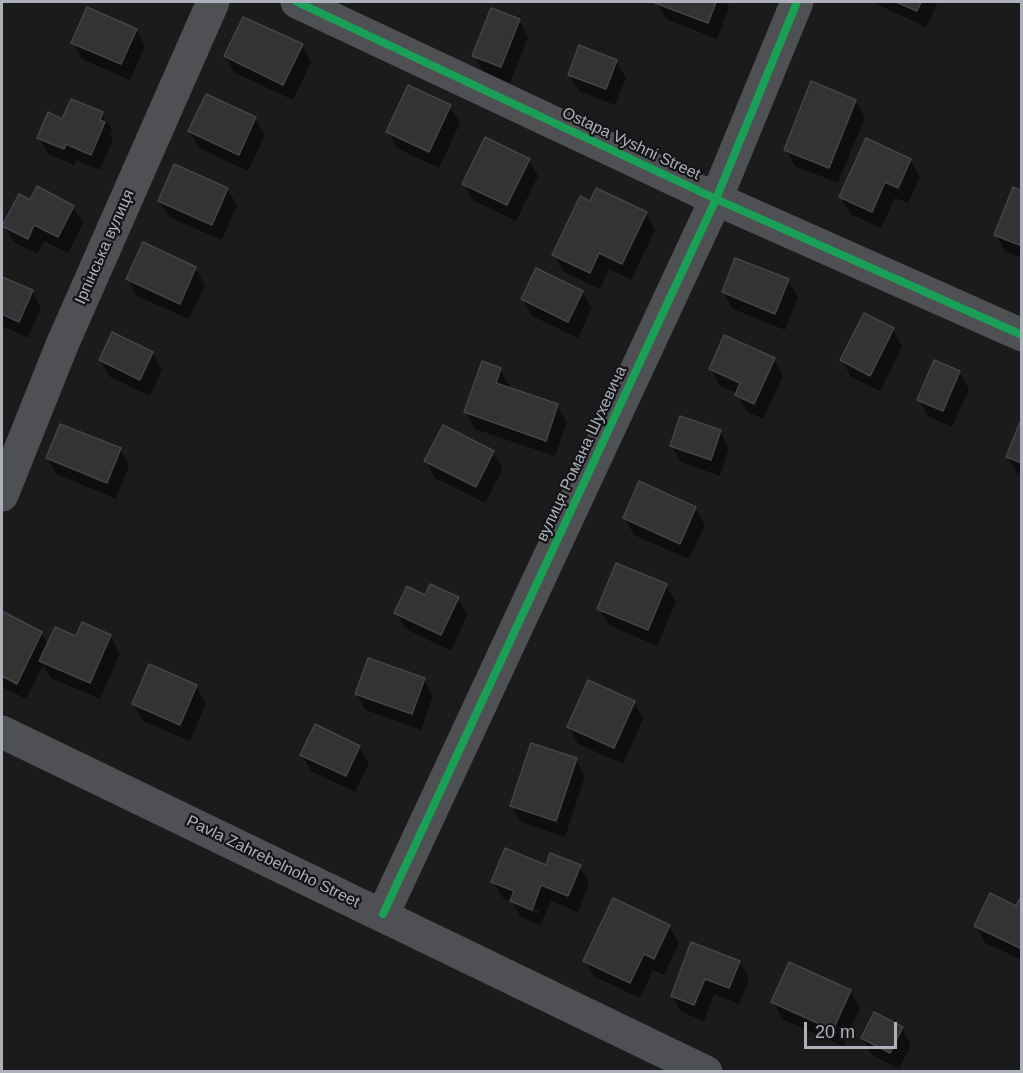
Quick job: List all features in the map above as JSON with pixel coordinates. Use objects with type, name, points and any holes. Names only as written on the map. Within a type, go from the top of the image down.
[{"type":"street","name":"Ірпінська вулиця","points":[[2,495],[62,345],[213,2]]},
{"type":"street","name":"Ostapa Vyshni Street","points":[[297,2],[716,199],[1022,335]]},
{"type":"street","name":"вулиця Романа Шухевича","points":[[383,914],[716,199],[797,2]]},
{"type":"street","name":"Pavla Zahrebelnoho Street","points":[[2,732],[706,1071]]},
{"type":"building","points":[[655,2],[716,2],[708,23]]},
{"type":"building","points":[[896,2],[921,2],[917,11]]},
{"type":"building","points":[[87,7],[137,29],[121,64],[71,43]]},
{"type":"building","points":[[491,8],[520,19],[501,67],[472,56]]},
{"type":"building","points":[[243,17],[303,44],[283,85],[224,56]]},
{"type":"building","points":[[579,45],[617,60],[606,89],[568,75]]},
{"type":"building","points":[[811,81],[856,100],[829,168],[784,150]]},
{"type":"building","points":[[408,85],[451,105],[429,152],[386,132]]},
{"type":"building","points":[[206,94],[256,117],[239,155],[188,131]]},
{"type":"building","points":[[71,99],[103,112],[100,120],[105,122],[91,155],[66,144],[64,149],[37,138],[48,112],[62,119]]},
{"type":"building","points":[[485,137],[530,159],[507,205],[462,184]]},
{"type":"building","points":[[866,138],[911,159],[898,188],[885,182],[872,212],[839,197]]},
{"type":"building","points":[[174,164],[228,188],[212,225],[158,201]]},
{"type":"building","points":[[37,186],[74,206],[58,237],[34,225],[28,239],[2,226],[19,194],[30,200]]},
{"type":"building","points":[[1013,187],[1022,191],[1022,246],[994,235]]},
{"type":"building","points":[[596,188],[647,212],[622,264],[599,253],[590,273],[552,255],[580,196],[590,201]]},
{"type":"building","points":[[143,242],[196,267],[180,304],[126,279]]},
{"type":"building","points":[[735,258],[789,279],[775,314],[722,292]]},
{"type":"building","points":[[536,268],[583,291],[568,322],[521,299]]},
{"type":"building","points":[[2,277],[33,290],[19,322],[2,314]]},
{"type":"building","points":[[864,313],[894,328],[870,376],[840,360]]},
{"type":"building","points":[[112,332],[153,352],[140,380],[99,360]]},
{"type":"building","points":[[724,335],[775,358],[754,404],[735,395],[740,383],[709,369]]},
{"type":"building","points":[[934,360],[960,371],[943,411],[917,400]]},
{"type":"building","points":[[482,361],[501,368],[496,383],[558,404],[546,441],[464,412]]},
{"type":"building","points":[[680,416],[721,430],[711,460],[670,446]]},
{"type":"building","points":[[1020,422],[1022,423],[1022,463],[1006,457]]},
{"type":"building","points":[[60,424],[121,448],[107,483],[46,458]]},
{"type":"building","points":[[443,425],[494,451],[476,487],[424,461]]},
{"type":"building","points":[[639,481],[696,507],[680,544],[623,518]]},
{"type":"building","points":[[616,563],[667,584],[648,630],[597,609]]},
{"type":"building","points":[[430,584],[459,597],[441,635],[394,613],[407,586],[425,595]]},
{"type":"building","points":[[2,611],[42,632],[17,684],[2,676]]},
{"type":"building","points":[[82,622],[111,635],[90,683],[39,661],[55,627],[76,636]]},
{"type":"building","points":[[368,658],[425,678],[412,714],[355,694]]},
{"type":"building","points":[[149,664],[197,685],[180,725],[132,704]]},
{"type":"building","points":[[588,680],[635,701],[614,748],[567,727]]},
{"type":"building","points":[[315,724],[360,746],[346,776],[300,755]]},
{"type":"building","points":[[531,743],[577,758],[556,821],[510,806]]},
{"type":"building","points":[[505,848],[546,865],[550,853],[581,865],[568,896],[541,885],[532,910],[510,901],[514,891],[491,882]]},
{"type":"building","points":[[990,893],[1016,906],[1022,894],[1022,944],[1020,948],[974,926]]},
{"type":"building","points":[[613,898],[670,925],[654,959],[644,954],[630,983],[583,961]]},
{"type":"building","points":[[691,942],[740,961],[729,988],[705,979],[694,1005],[671,996]]},
{"type":"building","points":[[789,962],[851,990],[833,1030],[771,1002]]},
{"type":"building","points":[[874,1012],[903,1027],[890,1053],[861,1038]]},
{"type":"cycle path","points":[[297,2],[716,199],[1022,335]]},
{"type":"cycle path","points":[[383,914],[716,199],[797,2]]}]
